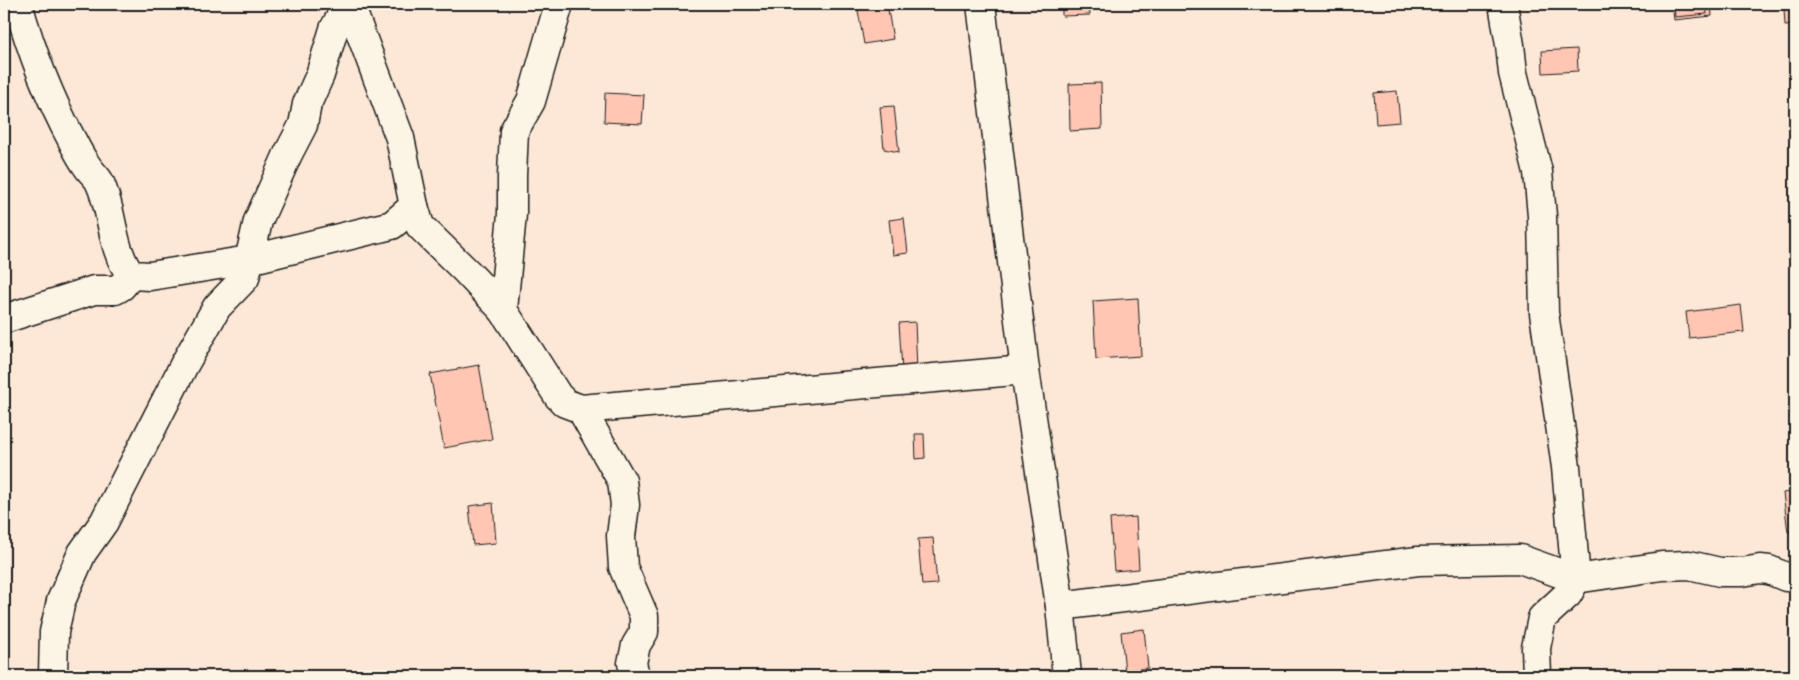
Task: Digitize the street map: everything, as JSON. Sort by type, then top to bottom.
[{"type":"street","points":[[18,4],[44,81],[86,166],[99,180],[109,210],[115,240],[125,267],[131,275]]},
{"type":"street","points":[[503,310],[512,214],[514,131],[531,101],[560,4]]},
{"type":"street","points":[[981,4],[1025,370],[1060,606],[1067,676]]},
{"type":"street","points":[[1503,4],[1513,73],[1538,172],[1542,216],[1544,313],[1566,467],[1576,579],[1568,594],[1542,618],[1536,648],[1537,676]]},
{"type":"street","points":[[53,676],[54,632],[61,601],[82,553],[104,522],[184,366],[217,307],[245,278],[258,221],[288,154],[304,125],[307,104],[320,75],[334,29],[341,16],[351,5],[400,138],[417,216],[503,310],[565,404],[581,409],[1025,370]]},
{"type":"street","points":[[131,275],[150,276],[249,260],[417,216]]},
{"type":"street","points":[[4,319],[94,290],[115,290],[122,286],[131,275]]},
{"type":"street","points":[[581,409],[622,481],[625,505],[621,536],[622,566],[644,616],[644,632],[636,645],[632,664],[636,676]]},
{"type":"street","points":[[1060,606],[1418,561],[1520,559],[1576,579],[1662,566],[1689,565],[1720,572],[1769,570],[1786,577],[1795,577]]},
{"type":"building","points":[[887,4],[893,39],[864,44],[857,5]]},
{"type":"building","points":[[1062,4],[1089,4],[1090,15],[1062,16]]},
{"type":"building","points":[[1672,4],[1711,4],[1712,16],[1674,20]]},
{"type":"building","points":[[1674,4],[1706,4],[1707,14],[1675,17]]},
{"type":"building","points":[[1795,7],[1795,25],[1785,26],[1784,8]]},
{"type":"building","points":[[1577,49],[1578,71],[1543,73],[1542,51]]},
{"type":"building","points":[[1101,83],[1102,129],[1070,131],[1069,84]]},
{"type":"building","points":[[1397,91],[1400,122],[1376,124],[1374,93]]},
{"type":"building","points":[[605,93],[644,95],[642,124],[604,122]]},
{"type":"building","points":[[894,106],[899,152],[884,149],[880,107]]},
{"type":"building","points":[[904,218],[908,253],[893,255],[889,220]]},
{"type":"building","points":[[1138,298],[1141,356],[1096,359],[1093,301]]},
{"type":"building","points":[[1741,305],[1744,332],[1689,338],[1686,312]]},
{"type":"building","points":[[915,322],[917,370],[902,371],[899,323]]},
{"type":"building","points":[[479,365],[492,439],[444,448],[430,374]]},
{"type":"building","points":[[915,434],[924,434],[925,458],[916,459]]},
{"type":"building","points":[[1795,491],[1795,531],[1788,532],[1783,493]]},
{"type":"building","points":[[493,503],[496,543],[473,545],[469,506]]},
{"type":"building","points":[[1136,517],[1139,569],[1114,571],[1110,519]]},
{"type":"building","points":[[933,538],[937,584],[922,585],[918,539]]},
{"type":"building","points":[[1144,629],[1148,668],[1125,671],[1121,632]]},
{"type":"building","points":[[1795,633],[1795,648],[1792,637]]},
{"type":"building","points":[[1436,670],[1437,676],[1407,676],[1407,674]]}]
